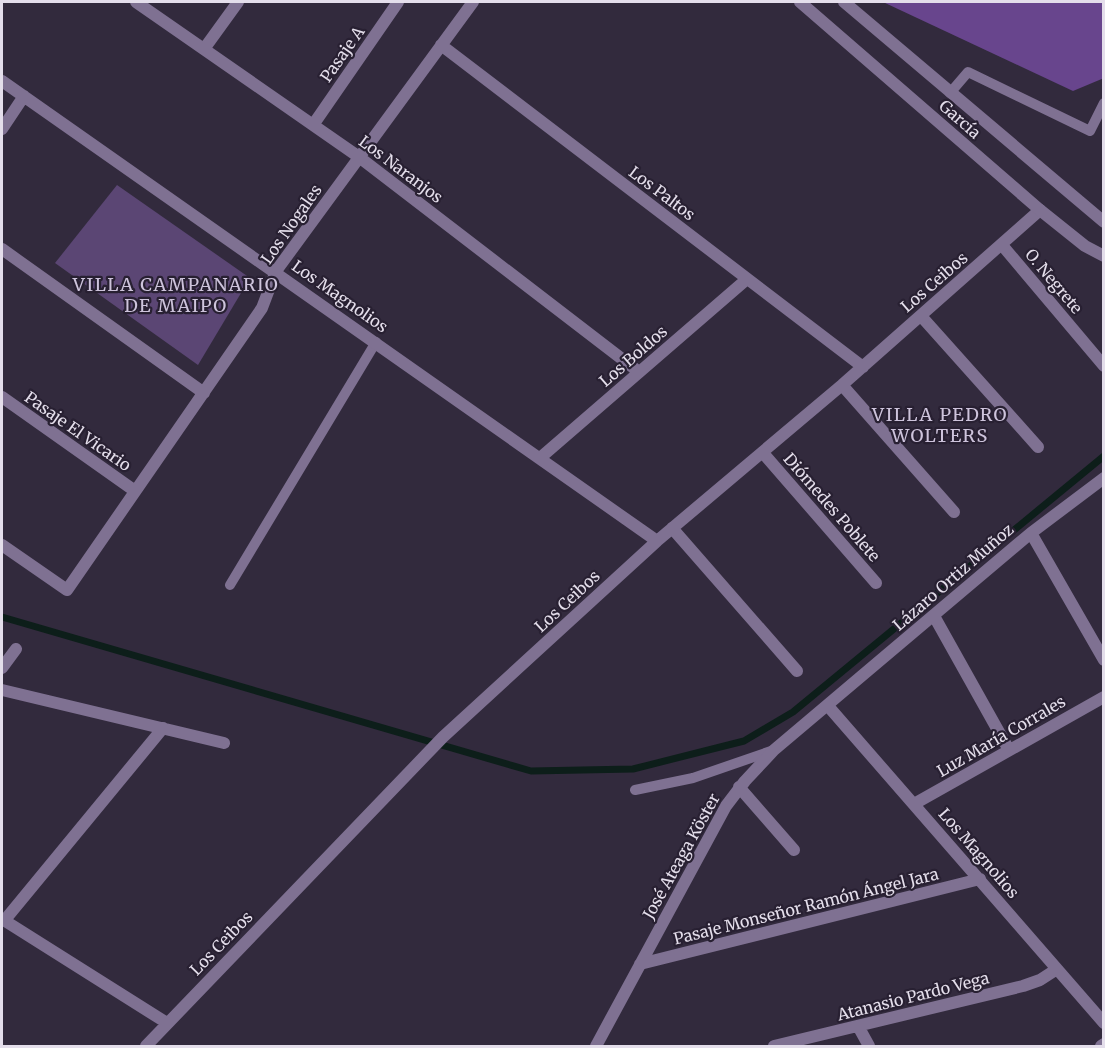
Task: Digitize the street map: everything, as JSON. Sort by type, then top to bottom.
[{"type":"street","name":"Los Naranjos","points":[[136,2],[359,157],[639,372]]},
{"type":"street","points":[[204,49],[238,2]]},
{"type":"street","name":"Pasaje A","points":[[313,125],[398,2]]},
{"type":"street","name":"Los Nogales","points":[[2,545],[67,590],[262,308],[276,271],[473,2]]},
{"type":"street","name":"García","points":[[800,2],[1078,242],[1104,256]]},
{"type":"street","name":"García","points":[[844,2],[1104,222]]},
{"type":"street","name":"Los Paltos","points":[[441,45],[863,367]]},
{"type":"street","name":"Los Magnolios","points":[[2,81],[276,271],[657,541]]},
{"type":"street","points":[[2,129],[24,96]]},
{"type":"street","name":"Los Ceibos","points":[[146,1047],[443,737],[657,541],[863,367],[1040,210]]},
{"type":"street","name":"O. Negrete","points":[[1002,245],[1104,366]]},
{"type":"street","points":[[2,249],[204,393]]},
{"type":"street","name":"Los Boldos","points":[[540,458],[747,279]]},
{"type":"street","points":[[921,316],[1038,447]]},
{"type":"street","points":[[842,385],[954,512]]},
{"type":"street","name":"Pasaje El Vicario","points":[[2,397],[135,491]]},
{"type":"street","name":"Diómedes Poblete","points":[[763,453],[876,583]]},
{"type":"street","name":"Lázaro Ortiz Muñoz","points":[[828,706],[1031,533],[1104,478]]},
{"type":"street","points":[[672,528],[797,671]]},
{"type":"street","points":[[1031,533],[1104,660]]},
{"type":"street","points":[[934,616],[1009,750]]},
{"type":"street","points":[[2,668],[16,649]]},
{"type":"street","points":[[2,690],[224,743]]},
{"type":"street","name":"Luz María Corrales","points":[[914,804],[1104,697]]},
{"type":"street","name":"Los Magnolios","points":[[828,706],[1104,1023]]},
{"type":"street","name":"José Ateaga Köster","points":[[596,1047],[726,806],[739,787],[774,750],[828,706]]},
{"type":"street","points":[[163,728],[3,920],[167,1023]]},
{"type":"street","points":[[739,787],[794,850]]},
{"type":"street","name":"Pasaje Monseñor Ramón Ángel Jara","points":[[640,964],[980,879]]},
{"type":"street","name":"Atanasio Pardo Vega","points":[[774,1047],[1023,986],[1040,980],[1057,969]]},
{"type":"street","points":[[858,1026],[869,1047]]},
{"type":"lane","points":[[950,93],[968,72],[1090,131],[1104,103]]},
{"type":"lane","points":[[230,585],[376,342]]},
{"type":"lane","points":[[634,790],[693,778],[774,750]]},
{"type":"shaded area","points":[[117,185],[250,278],[198,365],[55,263]]},
{"type":"building","points":[[883,2],[1104,2],[1104,78],[1073,91]]},
{"type":"waterway","points":[[2,617],[531,771],[633,769],[744,741],[793,712],[1104,456]]},
{"type":"district","name":"VILLA CAMPANARIO DE MAIPO","points":[[176,295]]},
{"type":"district","name":"VILLA PEDRO WOLTERS","points":[[940,425]]}]
